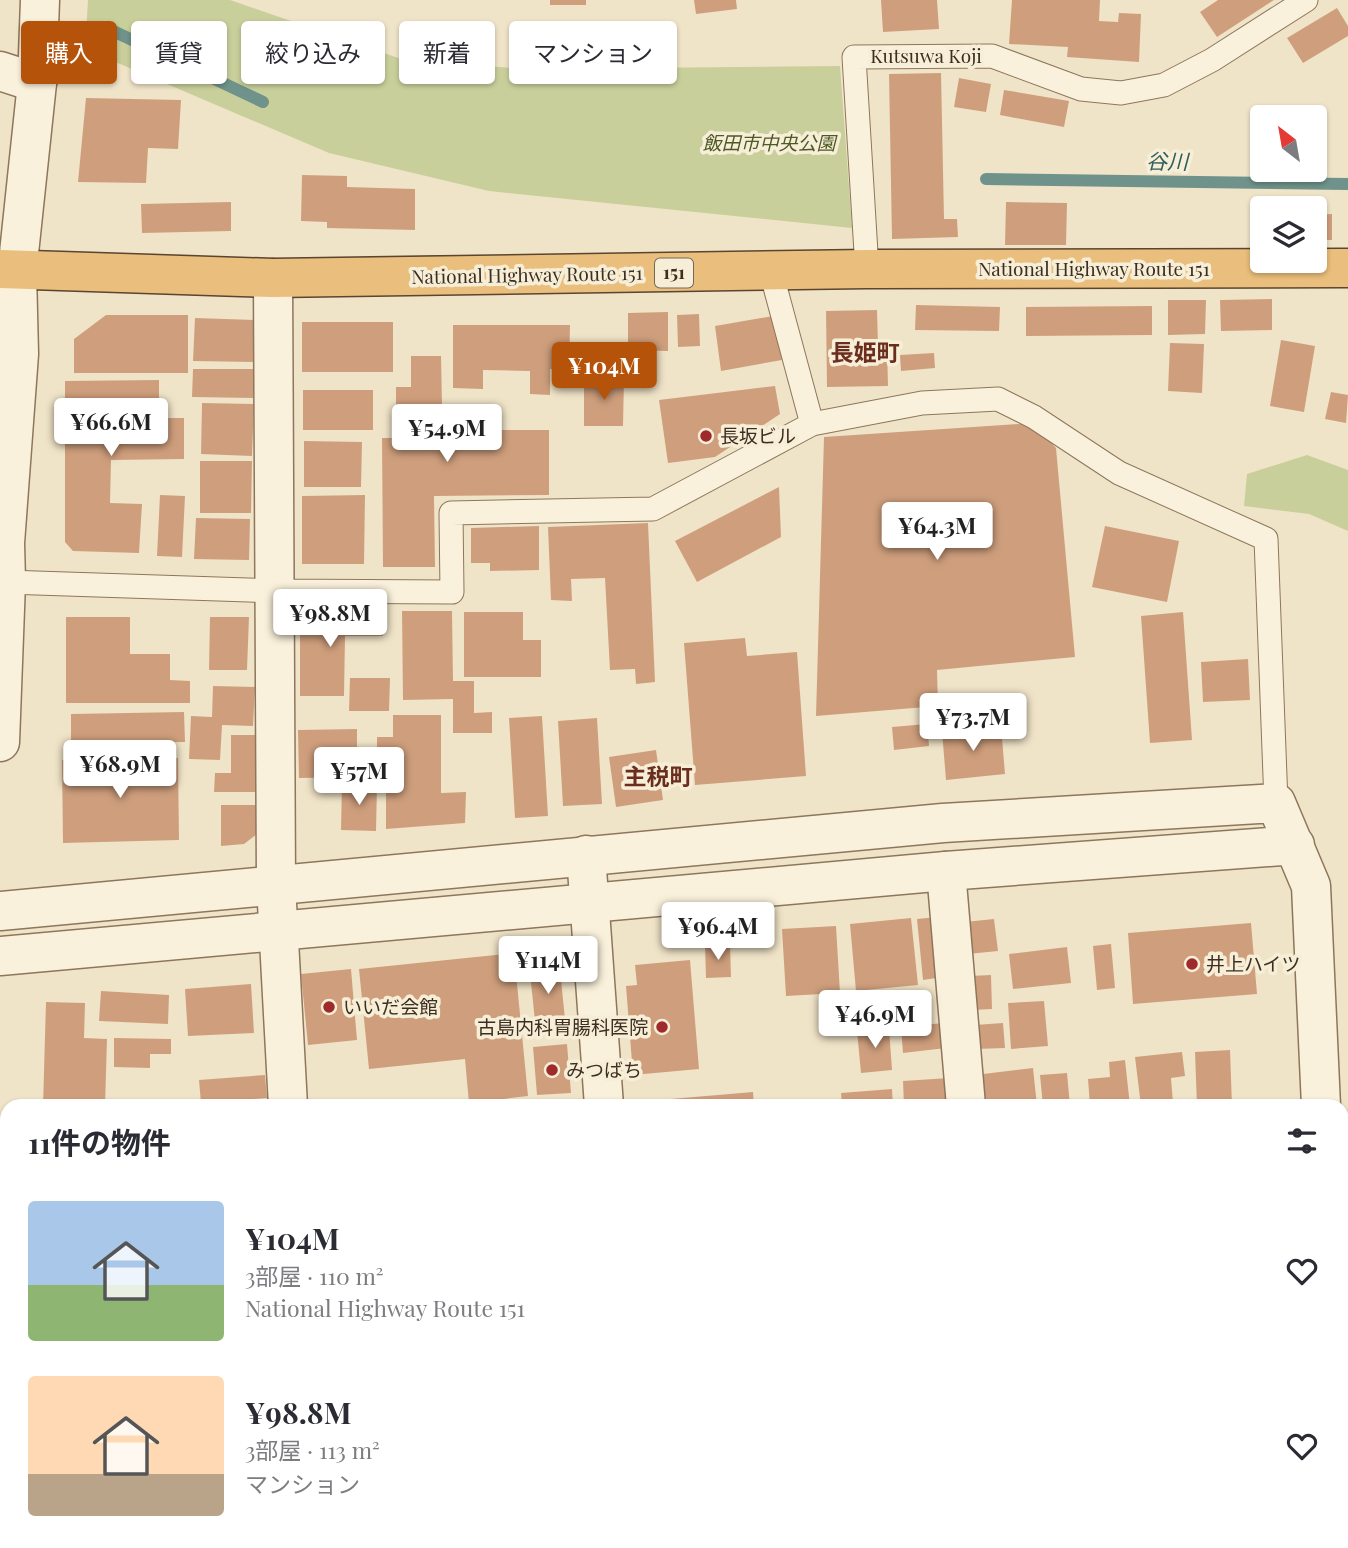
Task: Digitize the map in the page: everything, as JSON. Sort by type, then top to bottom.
[{"type":"highway","name":"National Highway Route 151","points":[[8,270],[273,278],[867,269],[1348,268]]},
{"type":"street","points":[[39,21],[40,0]]},
{"type":"street","points":[[0,71],[21,70]]},
{"type":"street","points":[[0,743],[3,582],[19,354],[8,270],[36,84]]},
{"type":"street","points":[[273,278],[276,885],[288,1099]]},
{"type":"street","points":[[0,911],[943,823],[1276,803],[1311,887],[1321,1099]]},
{"type":"street","points":[[0,956],[946,871],[1295,845]]},
{"type":"street","points":[[586,855],[604,1099]]},
{"type":"street","points":[[946,871],[965,1099]]},
{"type":"lane","name":"Kutsuwa Koji","points":[[867,269],[854,57],[992,56],[1081,89],[1121,93],[1164,85],[1212,60],[1306,0]]},
{"type":"lane","points":[[771,272],[813,424]]},
{"type":"lane","points":[[3,582],[276,591],[452,592],[451,513],[653,509],[813,424],[922,403],[998,399],[1034,417],[1119,473],[1266,539],[1276,803]]},
{"type":"green space","name":"飯田市中央公園","points":[[88,0],[230,0],[291,21],[241,21],[241,84],[385,84],[385,53],[399,58],[399,84],[495,84],[495,67],[509,68],[509,84],[677,84],[677,68],[840,66],[852,228],[489,191],[329,153],[167,84],[227,84],[227,21],[131,21],[131,69],[117,63],[117,21],[87,21]]},
{"type":"green space","points":[[1307,455],[1348,470],[1348,531],[1309,514],[1244,506],[1247,474]]},
{"type":"building","points":[[550,0],[586,0],[586,5],[550,5]]},
{"type":"building","points":[[694,0],[736,0],[737,9],[696,14]]},
{"type":"building","points":[[881,0],[937,0],[939,29],[883,32]]},
{"type":"building","points":[[1012,0],[1100,0],[1099,21],[1118,22],[1119,13],[1141,14],[1139,62],[1067,57],[1068,47],[1009,44]]},
{"type":"building","points":[[1218,0],[1274,0],[1217,37],[1200,12]]},
{"type":"building","points":[[1337,8],[1348,26],[1348,36],[1303,63],[1287,38]]},
{"type":"building","points":[[941,73],[944,219],[957,219],[958,237],[892,239],[889,74]]},
{"type":"building","points":[[959,78],[991,84],[986,112],[954,107]]},
{"type":"building","points":[[1004,90],[1069,101],[1064,127],[1000,115]]},
{"type":"building","points":[[86,98],[181,100],[178,149],[148,148],[146,183],[78,182]]},
{"type":"building","points":[[302,175],[347,176],[347,187],[415,189],[415,230],[327,228],[327,222],[301,221]]},
{"type":"building","points":[[231,202],[231,231],[142,233],[141,204]]},
{"type":"building","points":[[1006,202],[1067,203],[1066,245],[1005,245]]},
{"type":"building","points":[[1327,214],[1332,214],[1332,240],[1327,240]]},
{"type":"building","points":[[1272,299],[1272,330],[1221,331],[1220,300]]},
{"type":"building","points":[[1168,300],[1206,300],[1205,334],[1168,335]]},
{"type":"building","points":[[916,305],[1000,307],[999,331],[915,330]]},
{"type":"building","points":[[1152,306],[1152,335],[1026,336],[1026,307]]},
{"type":"building","points":[[877,310],[878,346],[887,346],[888,386],[827,387],[826,311]]},
{"type":"building","points":[[668,312],[668,351],[628,350],[628,313]]},
{"type":"building","points":[[699,314],[700,346],[678,347],[677,315]]},
{"type":"building","points":[[106,315],[188,315],[188,373],[74,373],[74,339]]},
{"type":"building","points":[[773,316],[782,360],[721,371],[715,326]]},
{"type":"building","points":[[195,318],[255,320],[254,362],[193,361]]},
{"type":"building","points":[[302,322],[393,322],[393,372],[302,372]]},
{"type":"building","points":[[453,325],[570,325],[569,370],[550,369],[550,395],[530,394],[530,371],[483,370],[483,389],[453,388]]},
{"type":"building","points":[[1281,340],[1315,346],[1304,412],[1270,406]]},
{"type":"building","points":[[1170,343],[1204,344],[1202,393],[1168,391]]},
{"type":"building","points":[[934,353],[935,368],[901,371],[900,355]]},
{"type":"building","points":[[411,356],[441,356],[442,405],[479,405],[479,430],[549,430],[549,495],[434,496],[435,567],[383,567],[382,438],[396,438],[396,387],[411,387]]},
{"type":"building","points":[[193,369],[254,369],[253,398],[192,397]]},
{"type":"building","points":[[584,378],[624,378],[623,426],[584,426]]},
{"type":"building","points":[[159,380],[159,418],[184,418],[184,459],[111,460],[110,503],[142,504],[139,553],[73,551],[65,542],[65,381]]},
{"type":"building","name":"長坂ビル","points":[[775,386],[780,414],[715,457],[668,463],[659,400]]},
{"type":"building","points":[[303,390],[373,390],[373,430],[303,430]]},
{"type":"building","points":[[1331,392],[1348,395],[1346,423],[1325,419]]},
{"type":"building","points":[[202,403],[254,404],[252,456],[201,454]]},
{"type":"building","points":[[1033,423],[1056,448],[1075,657],[937,670],[938,706],[816,716],[824,437]]},
{"type":"building","points":[[304,441],[362,442],[361,487],[304,487]]},
{"type":"building","points":[[200,461],[252,461],[251,513],[200,513]]},
{"type":"building","points":[[779,487],[781,537],[697,582],[675,541]]},
{"type":"building","points":[[160,495],[185,496],[182,557],[157,556]]},
{"type":"building","points":[[365,495],[364,564],[302,564],[302,496]]},
{"type":"building","points":[[196,518],[250,519],[249,560],[194,559]]},
{"type":"building","points":[[648,523],[655,682],[636,684],[635,669],[610,670],[605,578],[571,579],[572,601],[551,600],[548,527]]},
{"type":"building","points":[[539,526],[539,570],[490,571],[490,563],[471,563],[471,528]]},
{"type":"building","points":[[1105,526],[1179,541],[1167,602],[1092,587]]},
{"type":"building","points":[[402,611],[452,611],[453,681],[474,681],[474,713],[492,712],[492,733],[453,733],[453,699],[403,700]]},
{"type":"building","points":[[464,612],[523,612],[523,640],[541,640],[541,677],[464,677]]},
{"type":"building","points":[[1183,612],[1192,740],[1150,743],[1141,616]]},
{"type":"building","points":[[300,613],[383,613],[383,636],[345,636],[344,696],[300,696]]},
{"type":"building","points":[[66,617],[130,617],[130,654],[170,654],[170,680],[190,681],[190,703],[66,703]]},
{"type":"building","points":[[210,617],[249,617],[247,670],[209,670]]},
{"type":"building","points":[[745,638],[747,656],[797,652],[806,776],[695,785],[684,643]]},
{"type":"building","points":[[1248,659],[1250,700],[1203,702],[1201,662]]},
{"type":"building","points":[[350,678],[390,678],[389,711],[349,711]]},
{"type":"building","points":[[213,686],[255,687],[253,726],[222,725],[220,760],[189,759],[191,716],[212,717]]},
{"type":"building","points":[[184,712],[185,742],[71,743],[71,714]]},
{"type":"building","points":[[393,715],[441,715],[441,793],[466,792],[465,823],[386,829],[386,771],[377,771],[377,737],[393,737]]},
{"type":"building","points":[[542,716],[548,816],[515,818],[509,718]]},
{"type":"building","points":[[597,718],[602,804],[563,806],[558,721]]},
{"type":"building","points":[[927,724],[929,746],[894,750],[892,727]]},
{"type":"building","points":[[1001,726],[1005,774],[946,780],[942,731]]},
{"type":"building","points":[[357,729],[357,777],[299,778],[298,730]]},
{"type":"building","points":[[231,735],[257,735],[256,792],[214,792],[215,773],[231,773]]},
{"type":"building","points":[[656,750],[663,800],[616,807],[609,757]]},
{"type":"building","points":[[178,758],[179,840],[63,843],[62,760]]},
{"type":"building","points":[[342,783],[377,784],[376,831],[341,830]]},
{"type":"building","points":[[221,805],[258,805],[261,831],[244,844],[221,846]]},
{"type":"building","points":[[937,917],[943,977],[923,980],[917,919]]},
{"type":"building","points":[[911,918],[918,985],[856,991],[850,924]]},
{"type":"building","points":[[994,919],[998,951],[968,954],[965,922]]},
{"type":"building","name":"井上ハイツ","points":[[1251,923],[1257,994],[1133,1004],[1128,933]]},
{"type":"building","points":[[836,926],[840,993],[786,996],[782,929]]},
{"type":"building","points":[[1111,944],[1115,988],[1097,990],[1093,946]]},
{"type":"building","points":[[730,945],[731,977],[706,978],[705,946]]},
{"type":"building","points":[[1067,947],[1071,983],[1013,989],[1009,954]]},
{"type":"building","points":[[514,953],[528,1096],[469,1099],[465,1059],[369,1069],[359,969]]},
{"type":"building","points":[[559,960],[566,1029],[536,1031],[529,963]]},
{"type":"building","name":"古島内科胃腸科医院","points":[[690,960],[699,1069],[633,1075],[626,986],[637,985],[635,965]]},
{"type":"building","name":"いいだ会館","points":[[351,969],[357,1040],[308,1045],[301,974]]},
{"type":"building","points":[[991,975],[992,1009],[972,1010],[970,976]]},
{"type":"building","points":[[251,984],[254,1033],[188,1036],[185,989]]},
{"type":"building","points":[[101,991],[169,995],[168,1024],[99,1021]]},
{"type":"building","points":[[929,995],[931,1013],[865,1020],[863,1001]]},
{"type":"building","points":[[1044,1001],[1048,1046],[1011,1049],[1008,1003]]},
{"type":"building","points":[[46,1002],[85,1003],[84,1038],[107,1039],[105,1099],[43,1099]]},
{"type":"building","points":[[944,1023],[946,1048],[903,1053],[901,1027]]},
{"type":"building","points":[[1003,1023],[1005,1048],[975,1049],[975,1025]]},
{"type":"building","points":[[889,1028],[892,1070],[861,1073],[857,1031]]},
{"type":"building","points":[[114,1038],[171,1039],[171,1054],[150,1054],[150,1068],[114,1067]]},
{"type":"building","name":"みつばち","points":[[567,1044],[571,1093],[537,1095],[533,1047]]},
{"type":"building","points":[[1230,1050],[1232,1099],[1197,1099],[1195,1052]]},
{"type":"building","points":[[1182,1052],[1185,1076],[1171,1078],[1173,1099],[1140,1099],[1135,1057]]},
{"type":"building","points":[[1125,1060],[1129,1099],[1089,1099],[1088,1079],[1110,1077],[1109,1062]]},
{"type":"building","points":[[1033,1068],[1036,1099],[978,1099],[975,1075]]},
{"type":"building","points":[[1067,1073],[1069,1099],[1042,1099],[1040,1075]]},
{"type":"building","points":[[265,1075],[267,1098],[201,1099],[199,1080]]},
{"type":"building","points":[[949,1078],[950,1099],[904,1099],[903,1081]]},
{"type":"building","points":[[892,1089],[893,1099],[841,1099],[841,1093]]},
{"type":"building","points":[[753,1092],[754,1099],[671,1099]]},
{"type":"waterway","name":"谷川","points":[[117,33],[263,102]]},
{"type":"waterway","name":"谷川","points":[[986,179],[1348,184]]},
{"type":"place","name":"長坂ビル","points":[[706,436]]},
{"type":"place","name":"井上ハイツ","points":[[1192,964]]},
{"type":"place","name":"いいだ会館","points":[[329,1007]]},
{"type":"place","name":"古島内科胃腸科医院","points":[[662,1027]]},
{"type":"place","name":"みつばち","points":[[552,1070]]},
{"type":"district","name":"長姫町","points":[[865,353]]},
{"type":"district","name":"主税町","points":[[658,777]]}]
